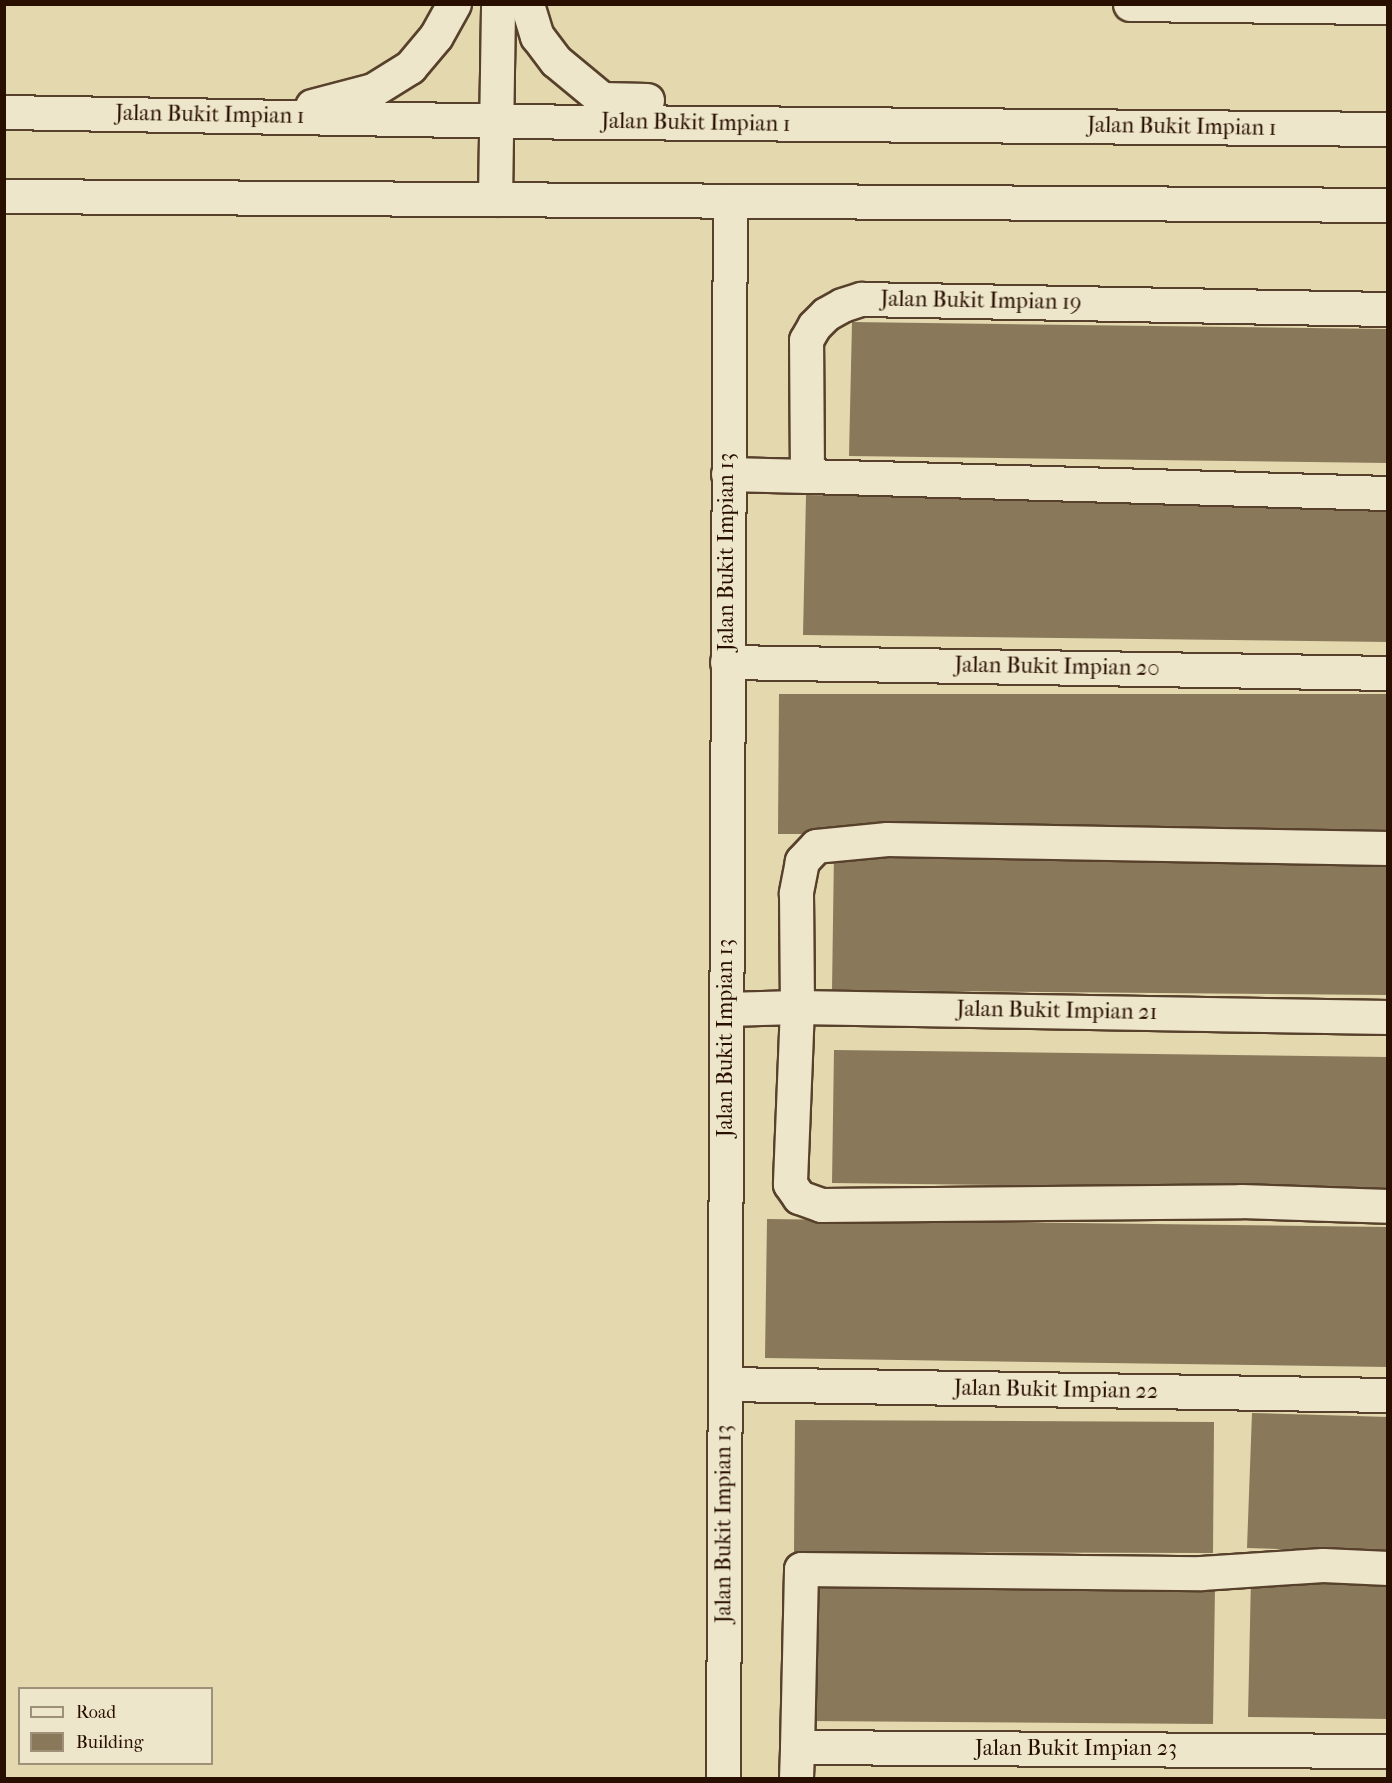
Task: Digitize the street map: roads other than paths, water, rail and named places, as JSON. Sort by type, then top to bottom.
[{"type":"street","points":[[272,117],[373,90],[410,67],[436,36],[454,4]]},
{"type":"street","points":[[495,199],[498,4]]},
{"type":"street","points":[[527,4],[537,36],[556,61],[602,99],[756,103],[783,124]]},
{"type":"street","points":[[1130,4],[1388,7]]},
{"type":"street","name":"Jalan Bukit Impian 1","points":[[4,112],[496,121],[1388,129]]},
{"type":"street","points":[[4,196],[1388,206]]},
{"type":"street","name":"Jalan Bukit Impian 13","points":[[723,1779],[730,201]]},
{"type":"street","name":"Jalan Bukit Impian 19","points":[[807,476],[806,340],[826,314],[842,305],[861,299],[1388,309]]},
{"type":"street","points":[[728,474],[1388,494]]},
{"type":"street","name":"Jalan Bukit Impian 20","points":[[727,662],[1388,673]]},
{"type":"street","points":[[1388,848],[887,839],[816,846],[802,861],[796,893],[797,1007],[790,1184],[799,1197],[821,1205],[1241,1201],[1388,1206]]},
{"type":"street","name":"Jalan Bukit Impian 21","points":[[726,1009],[797,1007],[1388,1017]]},
{"type":"street","name":"Jalan Bukit Impian 22","points":[[725,1384],[1388,1395]]},
{"type":"street","points":[[796,1763],[801,1569],[1200,1573],[1323,1565],[1388,1568]]},
{"type":"street","name":"Jalan Bukit Impian 23","points":[[796,1763],[1388,1751]]}]
